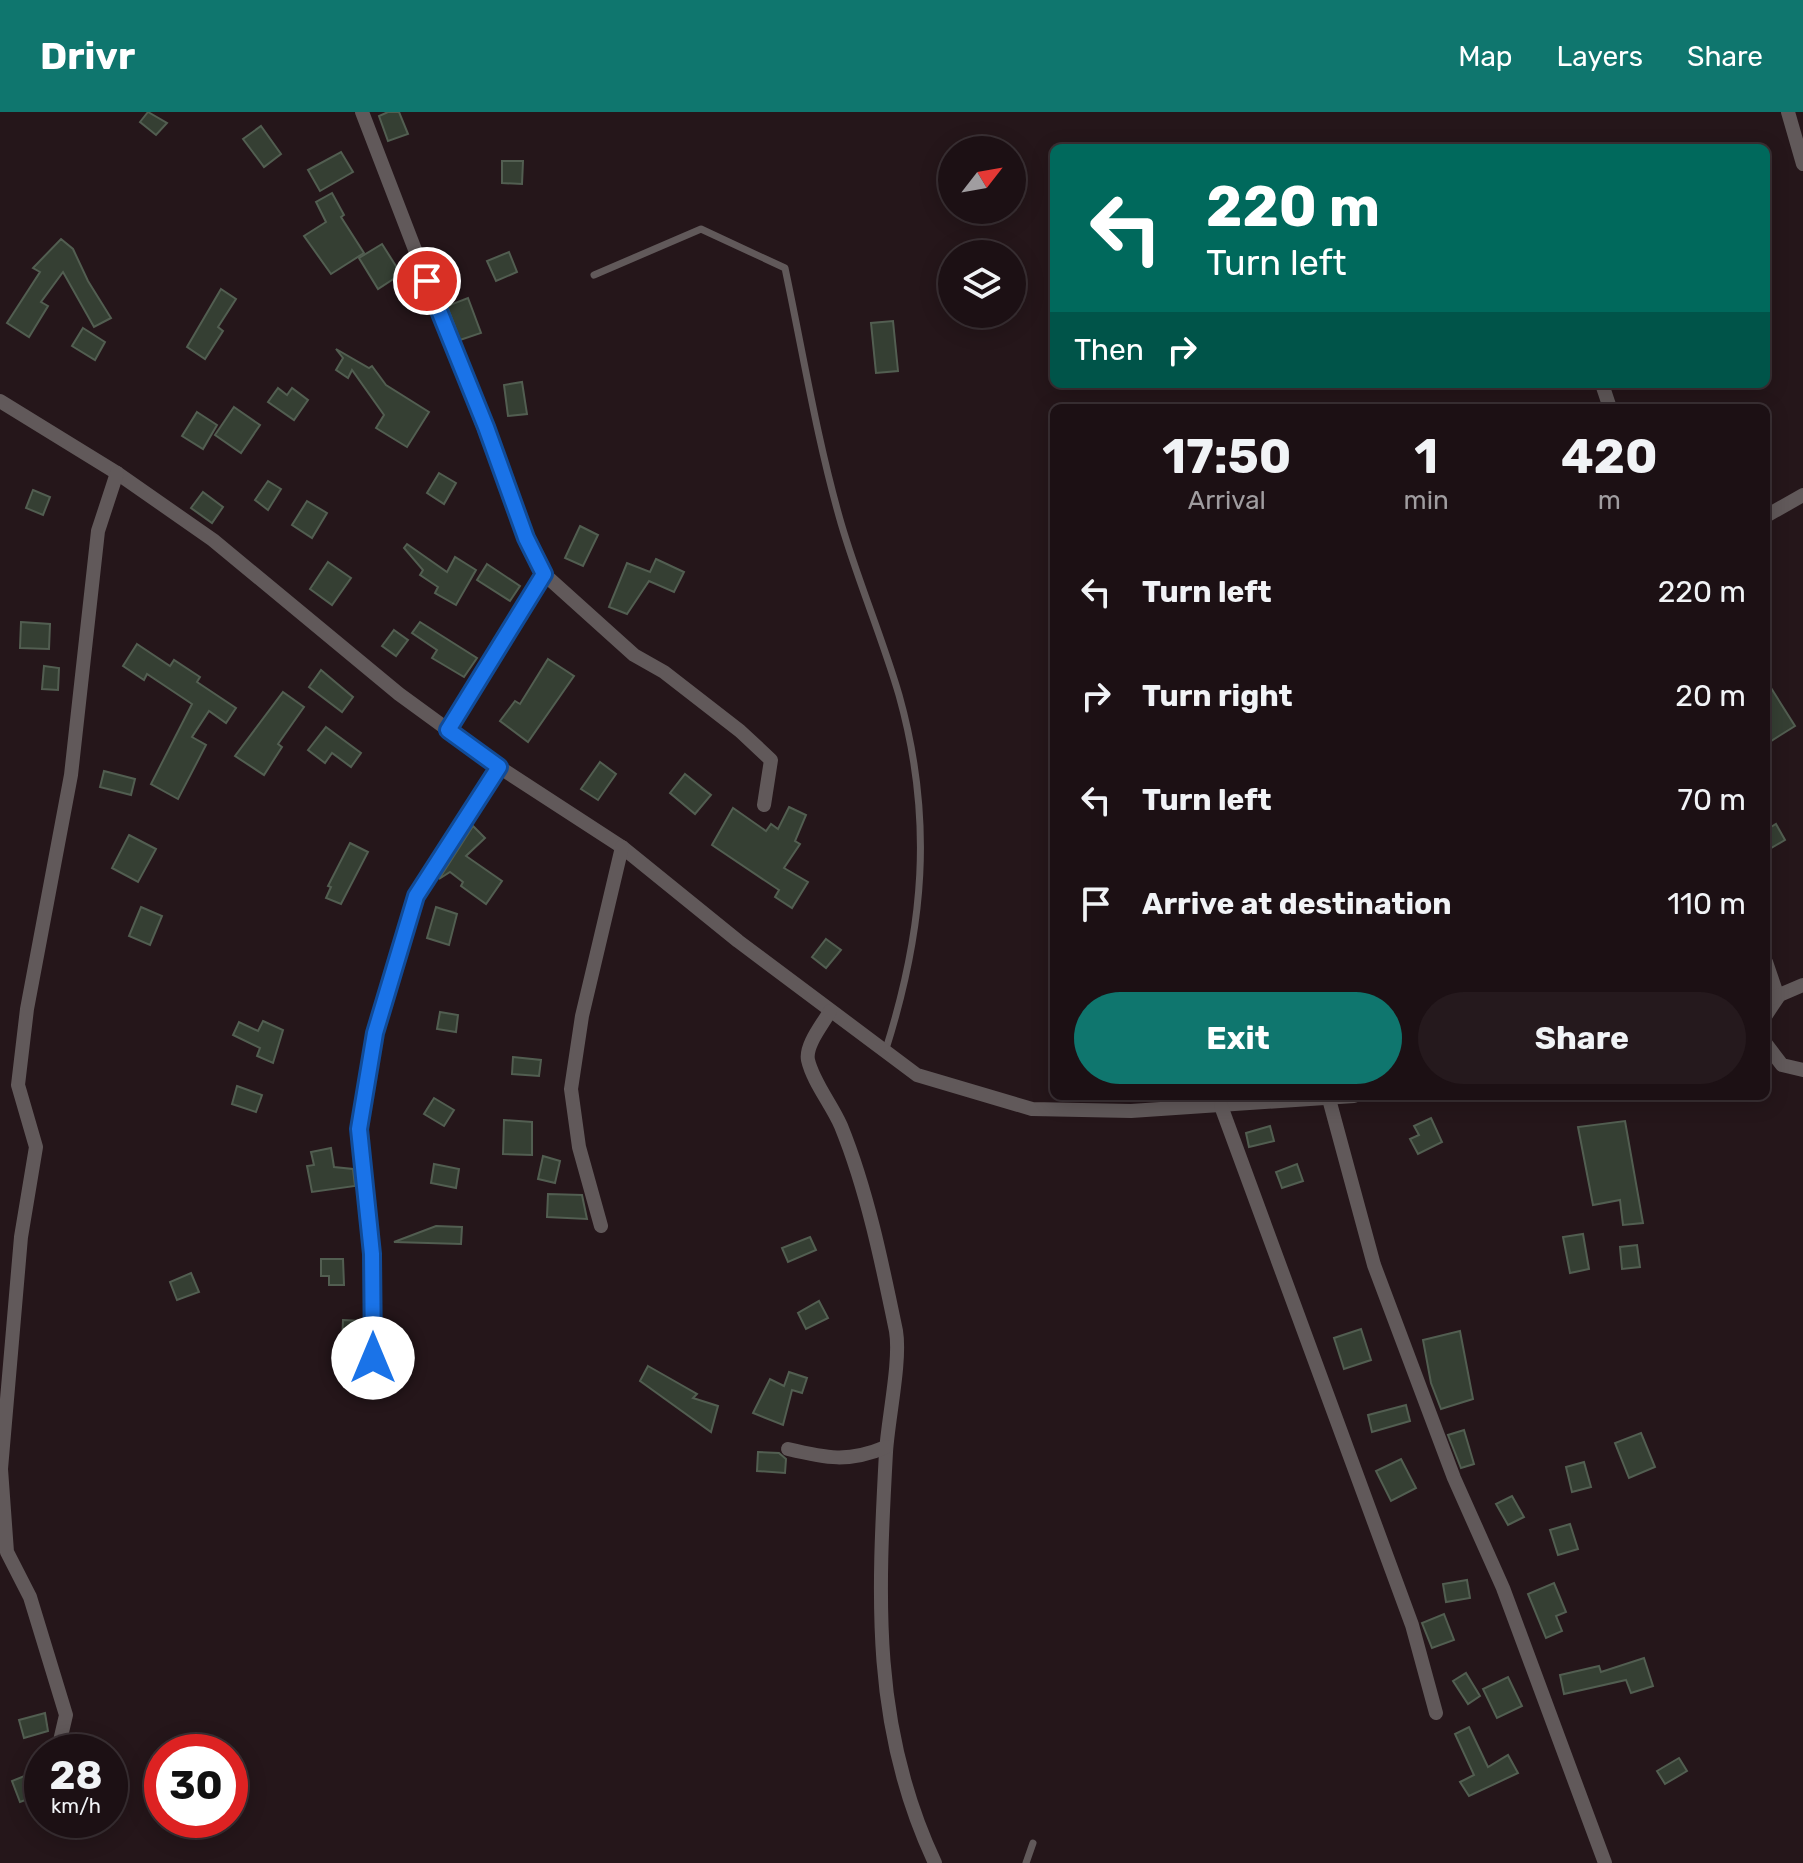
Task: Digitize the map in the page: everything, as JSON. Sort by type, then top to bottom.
[{"type":"street","points":[[362,112],[526,538],[544,574],[634,655],[664,672],[740,731],[771,760],[764,805]]},
{"type":"street","points":[[1788,112],[1803,164]]},
{"type":"street","points":[[0,401],[117,473],[213,540],[399,694],[499,767],[622,847],[884,1054],[917,1075],[946,1087],[1032,1109],[1131,1111],[1314,1100]]},
{"type":"street","points":[[62,1734],[66,1715],[30,1597],[7,1552],[1,1469],[21,1237],[36,1147],[18,1085],[23,1039],[71,775],[98,531],[117,473]]},
{"type":"street","points":[[1770,514],[1803,495]]},
{"type":"street","points":[[448,730],[544,574]]},
{"type":"street","points":[[373,1358],[372,1254],[359,1129],[375,1033],[416,896],[499,767]]},
{"type":"street","points":[[601,1226],[579,1147],[571,1089],[582,1016],[622,847]]},
{"type":"street","points":[[1772,999],[1803,985]]},
{"type":"street","points":[[830,1011],[810,1046],[808,1060],[841,1127],[874,1236],[897,1336],[886,1447],[879,1587],[884,1690],[899,1764],[920,1832],[935,1863]]},
{"type":"street","points":[[1770,1049],[1782,1065],[1803,1070]]},
{"type":"street","points":[[1329,1100],[1374,1265],[1454,1478],[1503,1588],[1605,1863]]},
{"type":"street","points":[[1221,1106],[1412,1625],[1436,1713]]},
{"type":"street","points":[[788,1449],[833,1460],[869,1454],[886,1447]]},
{"type":"lane","points":[[594,275],[701,229],[785,268],[841,522],[899,695],[918,778],[923,846],[919,906],[906,986],[884,1054]]},
{"type":"lane","points":[[1026,1863],[1033,1843]]},
{"type":"building","points":[[148,112],[167,123],[156,135],[140,122]]},
{"type":"building","points":[[399,112],[408,134],[388,141],[379,116]]},
{"type":"building","points":[[261,126],[281,154],[264,167],[243,139]]},
{"type":"building","points":[[341,152],[353,172],[320,191],[308,170]]},
{"type":"building","points":[[502,161],[523,161],[522,184],[502,183]]},
{"type":"building","points":[[332,193],[344,215],[341,217],[364,253],[331,274],[304,236],[326,222],[316,202]]},
{"type":"building","points":[[61,239],[73,249],[111,318],[94,327],[63,272],[41,302],[48,306],[29,337],[7,323],[40,272],[33,268]]},
{"type":"building","points":[[382,244],[401,274],[378,289],[359,258]]},
{"type":"building","points":[[509,252],[517,272],[496,281],[487,261]]},
{"type":"building","points":[[221,289],[236,299],[218,327],[223,331],[205,359],[187,347]]},
{"type":"building","points":[[468,298],[481,333],[460,340],[447,306]]},
{"type":"building","points":[[893,321],[898,371],[876,373],[871,323]]},
{"type":"building","points":[[83,328],[105,342],[95,360],[72,346]]},
{"type":"building","points":[[336,349],[369,368],[372,366],[386,385],[429,412],[407,447],[376,428],[384,415],[352,370],[348,378],[336,370],[343,358]]},
{"type":"building","points":[[522,382],[527,414],[508,416],[504,385]]},
{"type":"building","points":[[278,388],[287,395],[292,388],[308,400],[294,420],[268,402]]},
{"type":"building","points":[[234,407],[260,425],[241,453],[215,435]]},
{"type":"building","points":[[197,412],[217,425],[203,449],[182,436]]},
{"type":"building","points":[[439,473],[456,483],[444,504],[427,493]]},
{"type":"building","points":[[268,481],[281,489],[268,510],[255,500]]},
{"type":"building","points":[[33,490],[50,497],[43,515],[26,508]]},
{"type":"building","points":[[203,492],[223,507],[212,523],[191,508]]},
{"type":"building","points":[[307,501],[327,513],[312,538],[292,525]]},
{"type":"building","points":[[580,526],[598,535],[583,566],[565,558]]},
{"type":"building","points":[[407,544],[447,572],[455,557],[476,570],[456,605],[435,593],[438,587],[420,575],[423,570],[404,548]]},
{"type":"building","points":[[656,559],[684,572],[674,592],[649,581],[627,614],[609,607],[627,563],[650,572]]},
{"type":"building","points":[[328,562],[351,578],[332,605],[310,589]]},
{"type":"building","points":[[487,564],[520,586],[510,601],[477,580]]},
{"type":"building","points":[[21,622],[50,624],[49,649],[20,648]]},
{"type":"building","points":[[420,622],[477,658],[464,677],[432,658],[437,650],[412,633]]},
{"type":"building","points":[[394,630],[408,640],[396,656],[382,646]]},
{"type":"building","points":[[137,644],[170,666],[174,660],[200,677],[197,682],[236,708],[226,723],[209,711],[192,737],[206,745],[178,799],[151,784],[192,704],[147,674],[144,680],[123,666]]},
{"type":"building","points":[[548,659],[574,676],[528,742],[500,721],[515,701],[520,704]]},
{"type":"building","points":[[44,666],[59,668],[58,690],[42,689]]},
{"type":"building","points":[[321,670],[353,697],[342,712],[309,687]]},
{"type":"building","points":[[1770,686],[1795,726],[1770,739]]},
{"type":"building","points":[[283,692],[304,707],[278,744],[282,747],[264,775],[235,756]]},
{"type":"building","points":[[326,727],[361,753],[351,767],[332,753],[325,763],[308,750]]},
{"type":"building","points":[[600,762],[616,774],[598,800],[581,789]]},
{"type":"building","points":[[104,771],[135,779],[131,795],[100,787]]},
{"type":"building","points":[[685,774],[711,795],[695,814],[670,793]]},
{"type":"building","points":[[789,807],[806,815],[795,841],[800,844],[784,868],[808,882],[792,908],[775,897],[779,890],[712,845],[733,808],[766,831],[771,824],[778,829]]},
{"type":"building","points":[[1776,824],[1785,840],[1770,849],[1770,828]]},
{"type":"building","points":[[473,826],[485,838],[466,856],[502,881],[486,904],[461,886],[463,882],[450,872],[439,879]]},
{"type":"building","points":[[129,835],[156,849],[138,882],[112,868]]},
{"type":"building","points":[[350,843],[368,852],[341,904],[326,898],[331,887],[328,886]]},
{"type":"building","points":[[141,907],[162,916],[150,945],[129,936]]},
{"type":"building","points":[[436,907],[457,914],[449,945],[427,938]]},
{"type":"building","points":[[826,939],[841,950],[826,968],[812,957]]},
{"type":"building","points":[[440,1012],[458,1015],[456,1032],[437,1029]]},
{"type":"building","points":[[263,1021],[283,1030],[273,1063],[257,1056],[260,1048],[233,1035],[239,1022],[258,1031]]},
{"type":"building","points":[[513,1057],[541,1060],[539,1076],[512,1074]]},
{"type":"building","points":[[237,1086],[262,1095],[256,1112],[232,1104]]},
{"type":"building","points":[[434,1098],[454,1110],[444,1126],[424,1114]]},
{"type":"building","points":[[1431,1118],[1442,1142],[1418,1154],[1410,1139],[1419,1135],[1414,1126]]},
{"type":"building","points":[[504,1120],[532,1122],[532,1155],[503,1154]]},
{"type":"building","points":[[1625,1121],[1643,1223],[1623,1225],[1620,1200],[1593,1205],[1578,1127]]},
{"type":"building","points":[[1270,1126],[1274,1141],[1249,1147],[1246,1133]]},
{"type":"building","points":[[331,1148],[334,1167],[353,1169],[355,1186],[312,1192],[307,1166],[314,1165],[311,1152]]},
{"type":"building","points":[[543,1156],[560,1161],[555,1183],[538,1179]]},
{"type":"building","points":[[434,1164],[459,1169],[456,1188],[431,1183]]},
{"type":"building","points":[[1297,1164],[1303,1181],[1282,1188],[1276,1172]]},
{"type":"building","points":[[548,1194],[582,1195],[587,1219],[547,1217]]},
{"type":"building","points":[[436,1226],[462,1227],[461,1244],[394,1242]]},
{"type":"building","points":[[1583,1234],[1589,1269],[1570,1273],[1563,1237]]},
{"type":"building","points":[[810,1237],[816,1250],[788,1262],[782,1248]]},
{"type":"building","points":[[1637,1245],[1640,1267],[1622,1269],[1620,1247]]},
{"type":"building","points":[[321,1259],[343,1259],[344,1285],[329,1285],[329,1276],[321,1276]]},
{"type":"building","points":[[191,1273],[199,1292],[177,1300],[170,1282]]},
{"type":"building","points":[[819,1301],[828,1318],[806,1329],[798,1313]]},
{"type":"building","points":[[343,1320],[361,1321],[360,1346],[342,1345]]},
{"type":"building","points":[[1361,1329],[1371,1360],[1344,1369],[1334,1338]]},
{"type":"building","points":[[1460,1331],[1473,1399],[1441,1409],[1431,1383],[1423,1340]]},
{"type":"building","points":[[648,1366],[697,1394],[693,1398],[718,1406],[711,1432],[640,1381]]},
{"type":"building","points":[[789,1372],[807,1378],[802,1393],[792,1390],[783,1425],[753,1413],[770,1379],[784,1386]]},
{"type":"building","points":[[1406,1405],[1410,1421],[1372,1432],[1368,1415]]},
{"type":"building","points":[[1464,1430],[1474,1464],[1461,1468],[1448,1435]]},
{"type":"building","points":[[1641,1433],[1655,1467],[1629,1478],[1615,1443]]},
{"type":"building","points":[[758,1452],[779,1453],[786,1459],[785,1473],[757,1471]]},
{"type":"building","points":[[1401,1459],[1416,1488],[1391,1501],[1376,1471]]},
{"type":"building","points":[[1584,1462],[1591,1487],[1572,1492],[1566,1467]]},
{"type":"building","points":[[1512,1496],[1524,1517],[1508,1525],[1496,1504]]},
{"type":"building","points":[[1570,1524],[1578,1549],[1558,1555],[1550,1530]]},
{"type":"building","points":[[1467,1580],[1470,1598],[1446,1602],[1443,1584]]},
{"type":"building","points":[[1554,1583],[1566,1612],[1556,1616],[1562,1631],[1546,1638],[1528,1594]]},
{"type":"building","points":[[1444,1614],[1454,1640],[1432,1648],[1422,1623]]},
{"type":"building","points":[[1644,1658],[1653,1686],[1631,1693],[1626,1680],[1564,1694],[1560,1675],[1599,1666],[1601,1672]]},
{"type":"building","points":[[1466,1673],[1480,1696],[1468,1704],[1453,1681]]},
{"type":"building","points":[[1508,1677],[1522,1706],[1497,1718],[1483,1689]]},
{"type":"building","points":[[45,1713],[48,1731],[24,1734],[24,1738],[19,1720]]},
{"type":"building","points":[[1469,1727],[1488,1767],[1508,1755],[1518,1773],[1469,1796],[1460,1782],[1474,1775],[1455,1734]]},
{"type":"building","points":[[1679,1758],[1687,1771],[1665,1784],[1657,1771]]},
{"type":"building","points":[[24,1776],[24,1801],[20,1802],[12,1781]]},
{"type":"route","points":[[373,1358],[372,1254],[359,1129],[375,1033],[416,896],[499,767],[448,730],[544,574],[526,538],[486,427],[427,281]]}]
